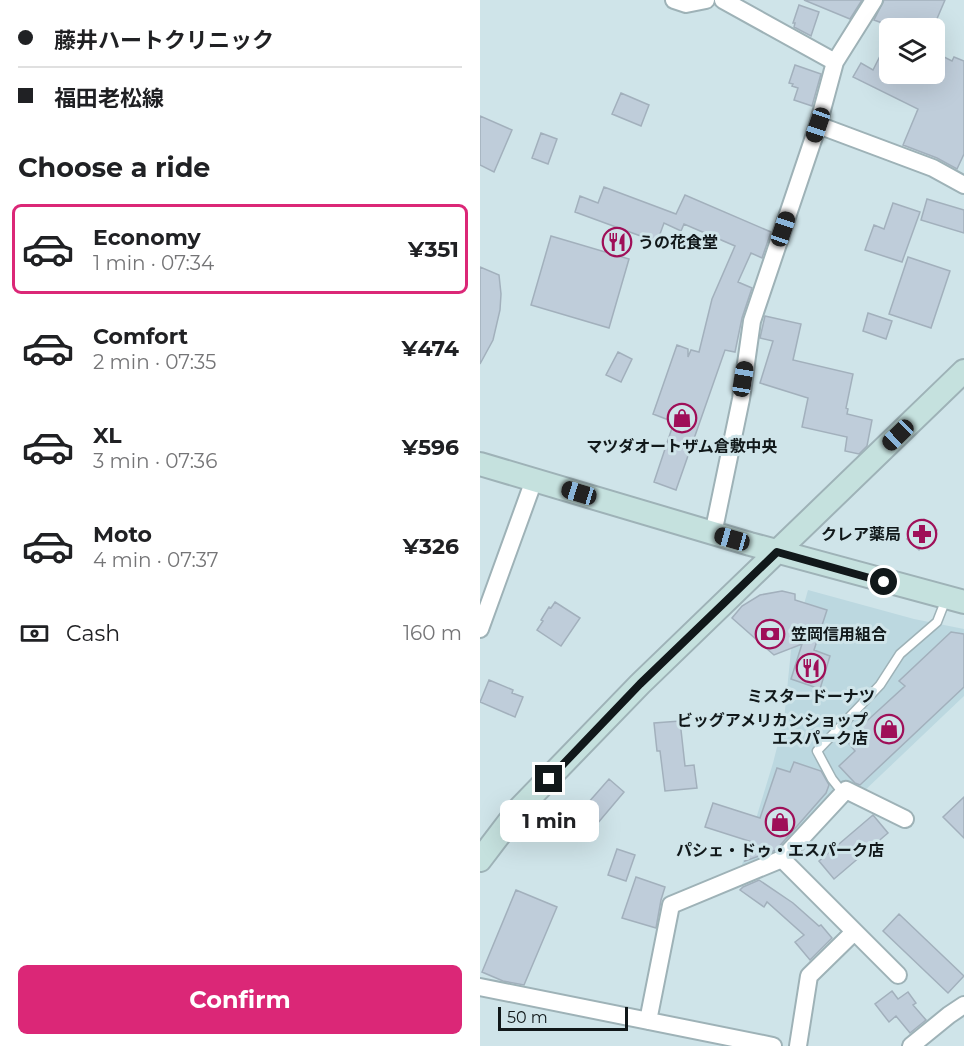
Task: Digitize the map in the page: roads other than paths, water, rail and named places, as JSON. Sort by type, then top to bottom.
[{"type":"main road","points":[[480,860],[518,810],[640,684],[964,371]]},
{"type":"main road","points":[[480,464],[713,534],[955,600]]},
{"type":"street","points":[[674,0],[686,4],[706,0]]},
{"type":"street","points":[[723,0],[835,62]]},
{"type":"street","points":[[713,534],[741,399],[752,321],[818,125],[835,62],[874,0]]},
{"type":"street","points":[[818,125],[933,168],[964,185]]},
{"type":"street","points":[[480,628],[534,480]]},
{"type":"street","points":[[648,1021],[671,905],[782,859],[846,790],[905,819]]},
{"type":"street","points":[[782,859],[898,975]]},
{"type":"street","points":[[798,1046],[809,976],[855,932]]},
{"type":"street","points":[[480,987],[773,1046]]},
{"type":"street","points":[[911,1046],[949,1014],[964,1005]]},
{"type":"lane","points":[[843,793],[832,779],[817,751],[880,685],[900,654],[937,622],[955,600]]},
{"type":"place","name":"うの花食堂","points":[[617,242]]},
{"type":"place","name":"マツダオートザム倉敷中央","points":[[682,418]]},
{"type":"place","name":"クレア薬局","points":[[922,534]]},
{"type":"place","name":"笠岡信用組合","points":[[770,634]]},
{"type":"place","name":"ミスタードーナツ","points":[[811,668]]},
{"type":"place","name":"ビッグアメリカンショップ エスパーク店","points":[[889,729]]},
{"type":"place","name":"パシェ・ドゥ・エスパーク店","points":[[780,822]]}]
